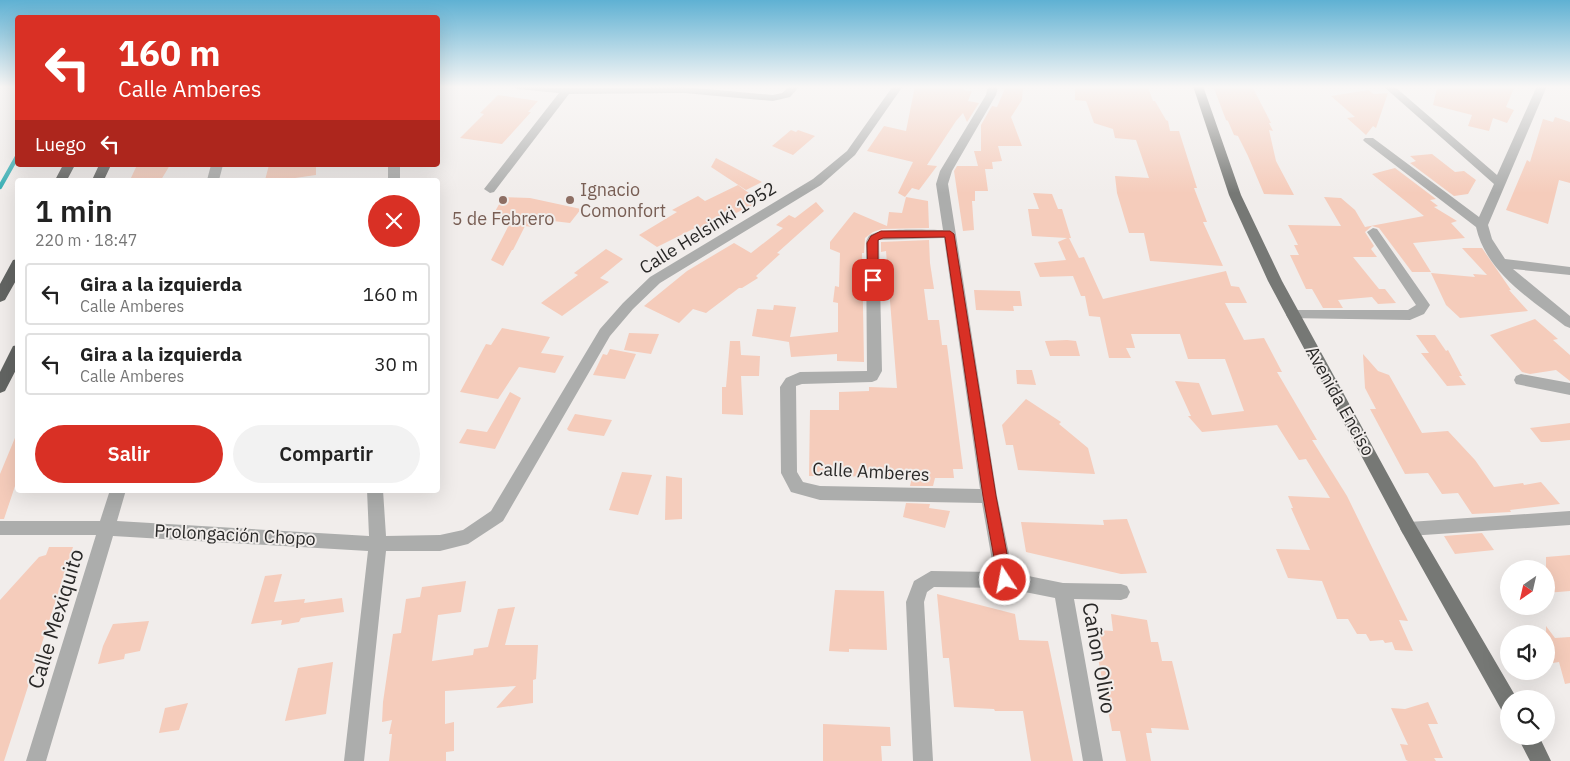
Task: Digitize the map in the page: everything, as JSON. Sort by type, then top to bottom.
[{"type":"highway","points":[[0,297],[15,270]]},
{"type":"highway","points":[[0,387],[15,356]]},
{"type":"main road","name":"Avenida Enciso","points":[[1210,122],[1235,194],[1275,281],[1409,529],[1501,690]]},
{"type":"main road","points":[[1532,745],[1541,761]]},
{"type":"street","points":[[490,189],[542,122]]},
{"type":"street","name":"Calle Helsinki 1952","points":[[468,536],[497,516],[605,333],[628,306],[655,280],[817,182],[851,153],[874,122]]},
{"type":"street","points":[[975,122],[946,171],[942,184],[989,496],[1005,580]]},
{"type":"street","points":[[1429,122],[1499,183]]},
{"type":"street","points":[[1526,122],[1482,225],[1486,243],[1499,263],[1570,323]]},
{"type":"street","points":[[1369,140],[1482,225]]},
{"type":"street","points":[[1293,315],[1410,315],[1419,311],[1423,305],[1373,232]]},
{"type":"street","name":"Calle Amberes","points":[[950,234],[881,234],[874,238],[872,243],[875,371],[872,376],[800,378],[791,382],[788,388],[789,473],[797,487],[820,493],[989,496]]},
{"type":"street","points":[[1499,263],[1570,271]]},
{"type":"street","points":[[1520,380],[1570,389]]},
{"type":"street","name":"Calle Mexiquito","points":[[36,761],[117,493]]},
{"type":"street","points":[[354,761],[378,544],[375,493]]},
{"type":"street","points":[[1409,529],[1570,518]]},
{"type":"street","name":"Prolongación Chopo","points":[[0,528],[106,528],[378,544],[440,543],[468,536]]},
{"type":"street","name":"Cañon Olivo","points":[[923,761],[915,602],[920,587],[931,580],[1005,580],[1063,591],[1093,761]]},
{"type":"street","points":[[1063,591],[1120,592]]},
{"type":"building","points":[[476,122],[522,122],[502,144],[460,138]]},
{"type":"building","points":[[908,122],[956,122],[927,165],[937,166],[919,190],[912,188],[905,197],[898,193],[913,162],[867,151],[884,126],[906,131]]},
{"type":"building","points":[[983,122],[1013,122],[1022,146],[998,146],[1002,161],[992,162],[993,169],[985,169],[988,191],[975,191],[975,201],[972,201],[974,230],[963,231],[954,171],[957,166],[978,166],[974,151],[981,151],[981,125]]},
{"type":"building","points":[[1093,122],[1168,122],[1170,131],[1179,131],[1197,188],[1194,188],[1207,222],[1203,222],[1223,266],[1150,261],[1144,233],[1129,233],[1117,193],[1115,176],[1149,178],[1136,140],[1115,138],[1113,129]]},
{"type":"building","points":[[1228,122],[1270,122],[1271,123],[1269,123],[1273,131],[1269,130],[1276,161],[1294,195],[1264,194],[1238,136],[1234,135]]},
{"type":"building","points":[[1351,122],[1378,122],[1376,128],[1373,126],[1366,135]]},
{"type":"building","points":[[1470,122],[1492,122],[1489,131],[1468,126]]},
{"type":"building","points":[[1542,122],[1570,122],[1570,183],[1559,180],[1548,224],[1506,210],[1527,160],[1530,162]]},
{"type":"building","points":[[791,130],[796,132],[798,130],[815,136],[793,155],[772,146]]},
{"type":"building","points":[[1432,154],[1455,172],[1464,171],[1476,180],[1468,194],[1454,196],[1410,163],[1416,161],[1410,156]]},
{"type":"building","points":[[716,158],[762,182],[746,190],[711,167]]},
{"type":"building","points":[[136,167],[169,167],[162,178],[131,178]]},
{"type":"building","points":[[268,167],[316,167],[316,175],[295,178],[266,178]]},
{"type":"building","points":[[1395,168],[1436,199],[1430,200],[1438,206],[1434,207],[1457,221],[1451,223],[1465,238],[1413,243],[1431,272],[1412,272],[1379,228],[1372,226],[1365,232],[1374,246],[1371,249],[1377,257],[1353,257],[1379,289],[1385,289],[1396,303],[1378,304],[1372,297],[1338,300],[1343,308],[1323,308],[1312,289],[1306,289],[1290,255],[1299,255],[1294,245],[1298,245],[1288,225],[1341,226],[1324,197],[1341,198],[1355,210],[1365,227],[1424,216],[1372,174]]},
{"type":"building","points":[[738,185],[757,199],[749,203],[753,205],[700,230],[697,227],[657,247],[639,235],[677,212],[672,210],[698,196],[705,201]]},
{"type":"building","points":[[1033,193],[1052,194],[1058,209],[1062,209],[1071,238],[1069,238],[1079,258],[1084,257],[1103,299],[1226,271],[1231,286],[1239,287],[1247,303],[1225,303],[1244,340],[1264,338],[1282,372],[1277,372],[1317,440],[1312,440],[1347,496],[1408,621],[1399,620],[1413,651],[1395,650],[1392,642],[1385,643],[1383,640],[1370,641],[1366,634],[1357,634],[1348,619],[1337,619],[1322,581],[1288,578],[1276,549],[1310,550],[1291,508],[1293,508],[1288,496],[1330,498],[1306,459],[1299,460],[1277,425],[1202,432],[1188,416],[1191,416],[1175,381],[1199,383],[1212,415],[1244,411],[1225,359],[1188,359],[1180,334],[1131,334],[1135,348],[1126,348],[1131,358],[1109,358],[1100,317],[1089,316],[1085,296],[1081,296],[1073,276],[1040,277],[1034,263],[1066,260],[1058,242],[1067,238],[1032,236],[1028,209],[1039,209]]},
{"type":"building","points":[[503,197],[530,198],[581,209],[570,223],[536,219],[532,227],[525,226],[503,266],[491,260],[512,219],[492,217]]},
{"type":"building","points":[[906,197],[928,201],[929,228],[882,229],[873,232],[865,238],[864,253],[862,253],[864,362],[837,361],[837,354],[791,357],[789,342],[752,336],[757,309],[773,310],[774,305],[796,307],[790,337],[838,332],[838,303],[833,302],[835,286],[839,287],[840,253],[830,249],[830,242],[854,212],[887,226],[889,212],[902,213]]},
{"type":"building","points":[[816,202],[824,211],[777,253],[780,254],[756,276],[758,278],[739,288],[706,313],[693,309],[679,323],[644,306],[687,271],[734,243],[751,253],[783,228],[776,225],[789,215],[795,218]]},
{"type":"building","points":[[929,240],[934,289],[924,289],[928,320],[939,320],[942,345],[947,345],[963,469],[953,469],[954,478],[935,478],[933,486],[910,486],[912,477],[809,476],[810,410],[839,410],[839,392],[869,391],[869,387],[897,388],[886,251],[881,252],[881,242]]},
{"type":"building","points":[[1462,248],[1482,248],[1511,290],[1509,290],[1528,311],[1460,318],[1446,305],[1431,273],[1475,277],[1473,274],[1487,275]]},
{"type":"building","points":[[606,249],[623,259],[600,278],[609,282],[562,316],[541,303],[578,275],[574,273]]},
{"type":"building","points":[[974,290],[1020,291],[1022,306],[1013,306],[1014,311],[976,310]]},
{"type":"building","points":[[1535,319],[1558,339],[1553,340],[1570,355],[1570,381],[1556,370],[1530,374],[1522,372],[1490,335]]},
{"type":"building","points":[[502,328],[550,337],[541,353],[564,356],[555,373],[519,367],[498,399],[460,392],[486,344],[491,345]]},
{"type":"building","points":[[629,333],[659,334],[651,354],[624,350]]},
{"type":"building","points":[[1416,335],[1435,335],[1446,351],[1448,350],[1462,376],[1459,376],[1466,385],[1447,386],[1421,353],[1429,353]]},
{"type":"building","points":[[730,341],[740,341],[741,355],[760,356],[759,376],[741,376],[743,415],[722,414],[722,387],[726,387]]},
{"type":"building","points":[[1045,341],[1076,341],[1080,356],[1050,356]]},
{"type":"building","points":[[610,349],[636,354],[625,379],[593,375],[603,354],[607,355]]},
{"type":"building","points":[[1363,354],[1378,371],[1389,375],[1422,433],[1448,431],[1475,460],[1494,487],[1541,482],[1560,504],[1510,510],[1511,512],[1472,514],[1458,493],[1442,494],[1428,473],[1405,474],[1370,409],[1376,409],[1365,388]]},
{"type":"building","points":[[1016,370],[1032,370],[1036,385],[1017,384]]},
{"type":"building","points":[[510,392],[521,398],[495,449],[459,443],[467,429],[487,432]]},
{"type":"building","points":[[1026,399],[1061,422],[1059,424],[1088,448],[1095,474],[1018,470],[1013,445],[1006,445],[1002,425]]},
{"type":"building","points":[[575,414],[612,420],[604,436],[569,431],[567,429]]},
{"type":"building","points":[[1570,423],[1570,440],[1541,442],[1530,428]]},
{"type":"building","points":[[15,438],[15,486],[4,519],[0,519],[0,474]]},
{"type":"building","points":[[622,472],[652,475],[638,515],[609,510]]},
{"type":"building","points":[[666,476],[682,478],[682,519],[665,520]]},
{"type":"building","points":[[906,503],[930,504],[929,508],[950,511],[945,528],[903,517]]},
{"type":"building","points":[[1127,519],[1147,573],[1121,574],[1026,552],[1021,522],[1104,525],[1103,520]]},
{"type":"building","points":[[1482,533],[1494,550],[1455,554],[1444,536]]},
{"type":"building","points":[[49,547],[73,547],[4,761],[0,761],[0,600],[39,557],[46,555]]},
{"type":"building","points":[[1570,555],[1570,591],[1555,592],[1555,560],[1546,560],[1546,557]]},
{"type":"building","points":[[282,574],[274,602],[305,599],[304,603],[342,598],[344,612],[301,618],[299,622],[281,625],[282,620],[251,624],[265,576]]},
{"type":"building","points":[[466,581],[461,612],[438,615],[432,661],[473,655],[474,649],[488,647],[498,609],[515,607],[505,645],[538,645],[536,679],[533,680],[533,703],[496,708],[516,686],[445,691],[445,724],[454,722],[454,751],[446,752],[446,761],[389,761],[392,734],[389,734],[392,720],[382,722],[383,702],[393,634],[401,633],[406,599],[420,597],[422,587]]},
{"type":"building","points":[[835,590],[884,591],[887,650],[849,649],[849,652],[829,651]]},
{"type":"building","points":[[937,594],[1015,614],[1019,640],[1048,641],[1073,761],[1031,761],[1023,711],[995,711],[994,709],[954,707],[949,658],[943,658]]},
{"type":"building","points":[[1111,614],[1147,620],[1151,642],[1158,642],[1162,661],[1172,661],[1189,730],[1151,728],[1152,733],[1146,733],[1151,761],[1126,761],[1120,731],[1112,731],[1098,658],[1105,658],[1099,630],[1113,631]]},
{"type":"building","points":[[149,621],[140,651],[125,654],[124,659],[98,664],[103,646],[113,624]]},
{"type":"building","points":[[1570,637],[1570,683],[1565,684],[1559,662],[1555,663],[1555,638]]},
{"type":"building","points":[[333,662],[326,714],[285,721],[298,668]]},
{"type":"building","points":[[1428,702],[1438,724],[1428,724],[1443,758],[1434,758],[1436,761],[1408,761],[1400,744],[1408,745],[1391,708],[1405,709]]},
{"type":"building","points":[[188,703],[179,730],[159,733],[165,708]]},
{"type":"building","points":[[823,724],[890,727],[891,746],[881,746],[882,761],[823,761]]},
{"type":"waterway","points":[[0,187],[15,160]]},
{"type":"place","name":"5 de Febrero","points":[[503,200]]},
{"type":"place","name":"Ignacio Comonfort","points":[[570,200]]},
{"type":"route","points":[[873,280],[872,243],[874,238],[881,234],[950,234],[989,496],[1005,580]]}]
